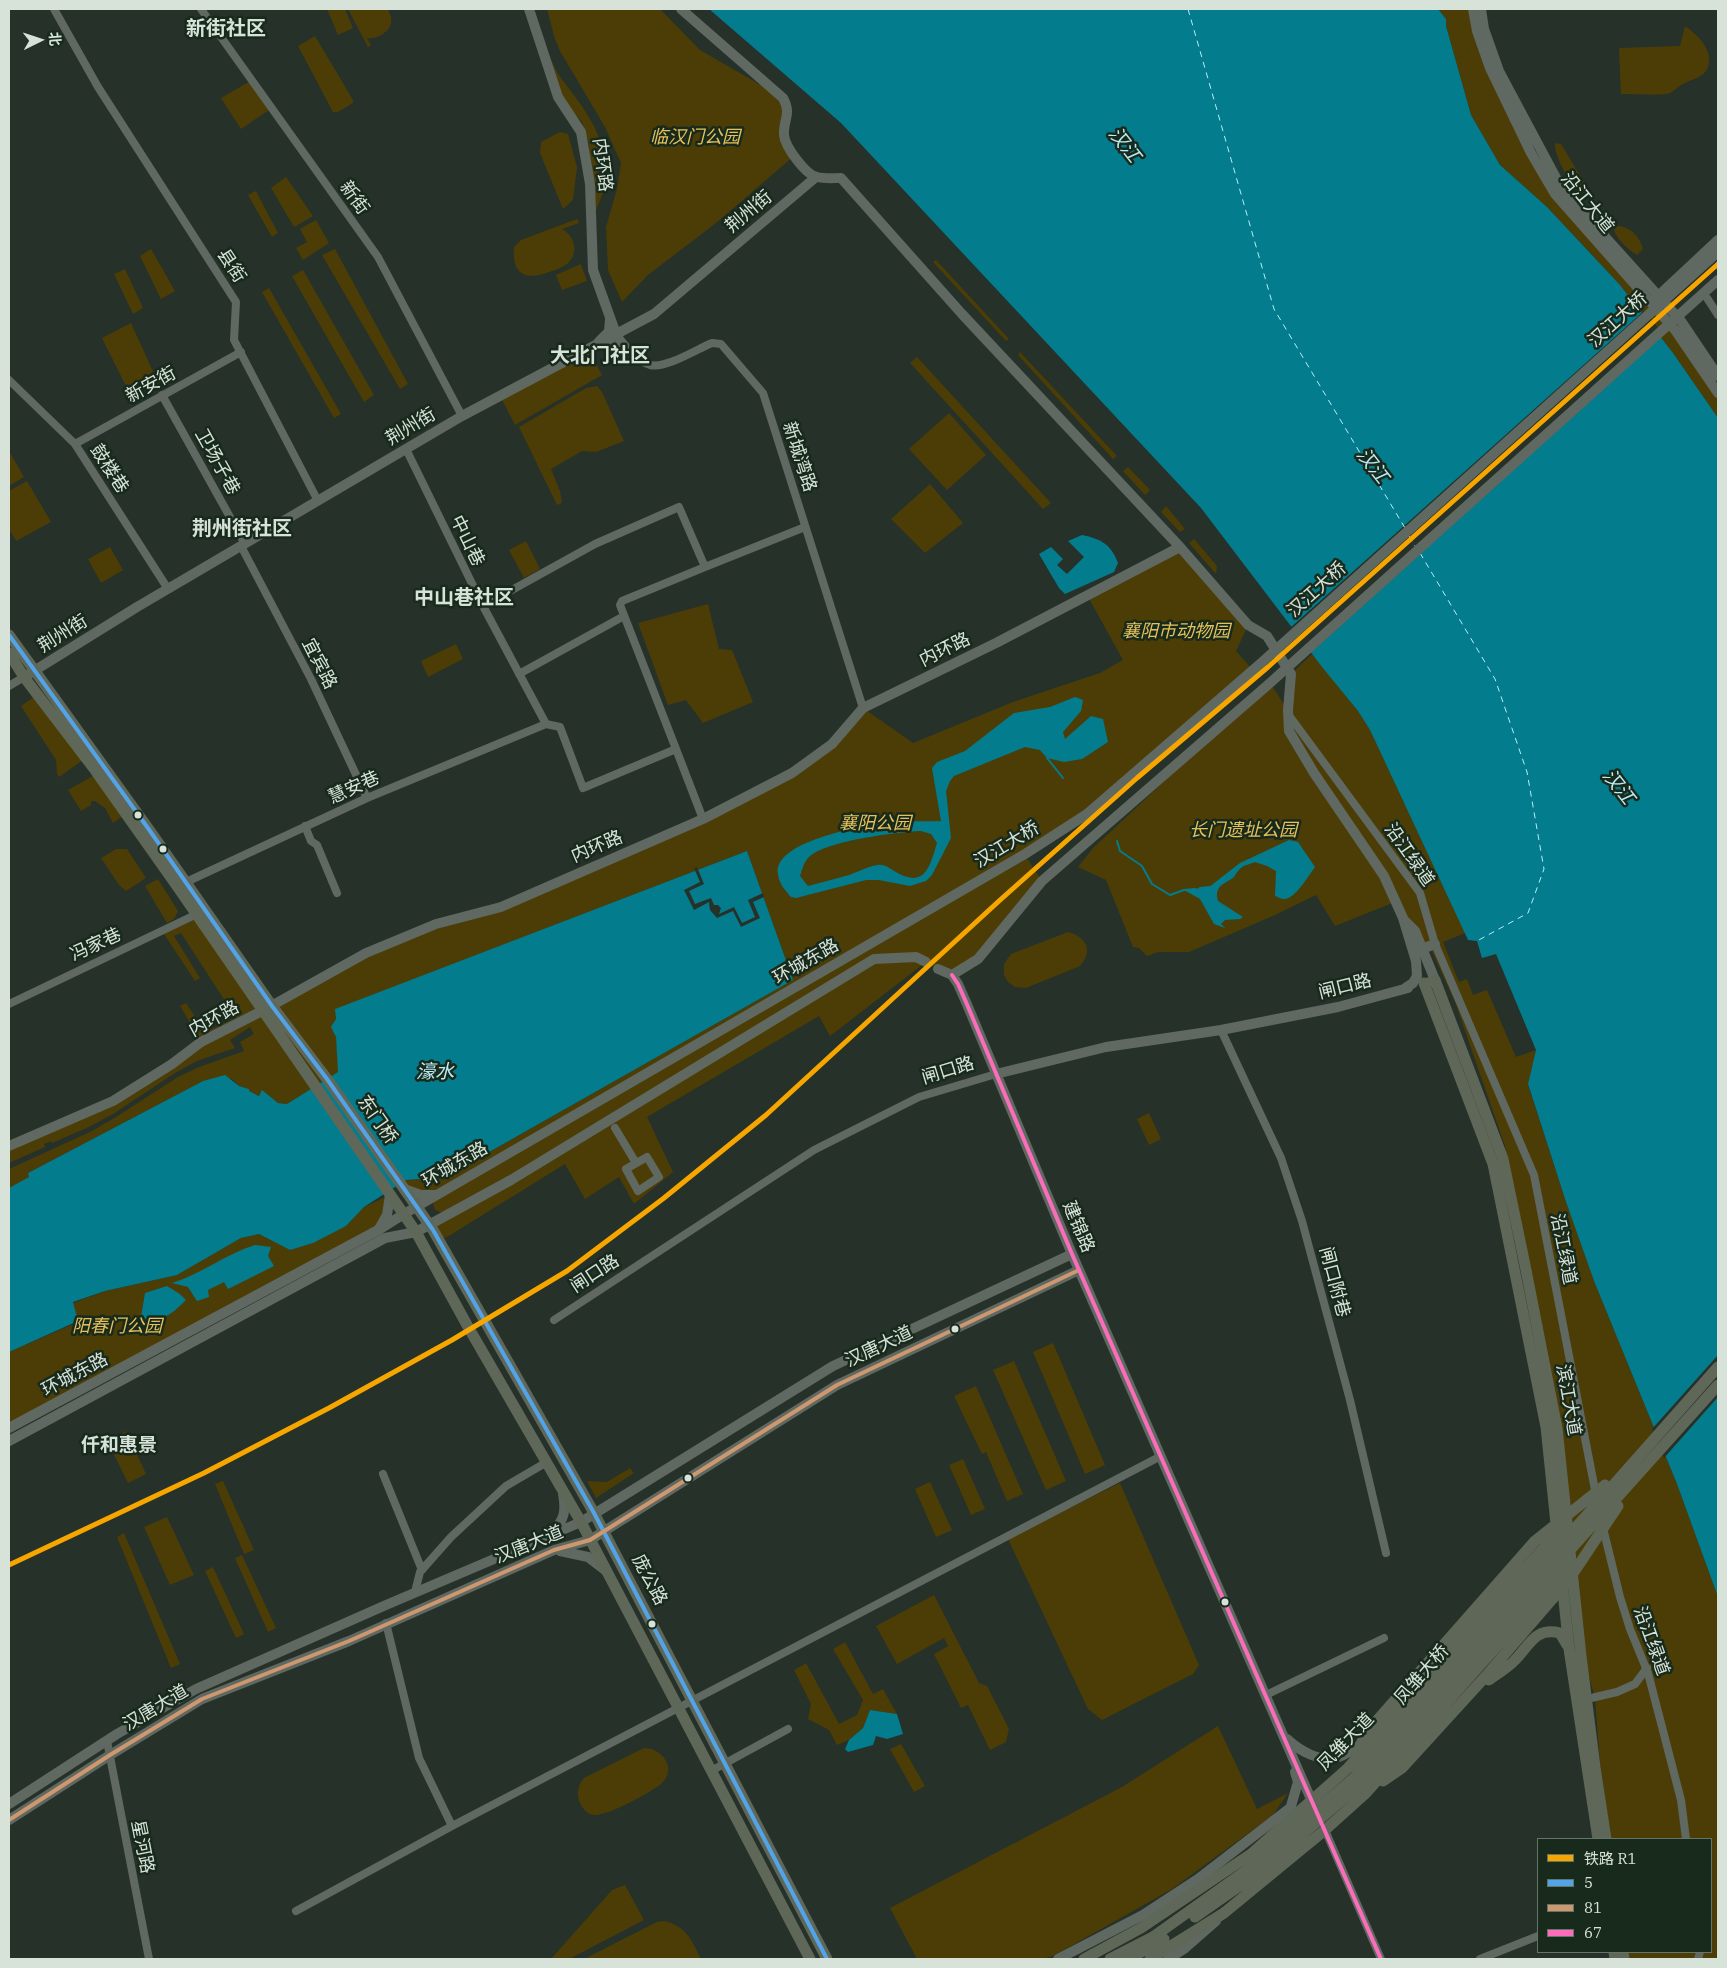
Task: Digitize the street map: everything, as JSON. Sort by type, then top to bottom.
[{"type":"main road","name":"内环路","points":[[529,9],[558,97],[582,132],[590,184],[593,270],[616,334]]},
{"type":"main road","points":[[681,9],[783,98],[787,106],[784,134],[802,166],[816,177],[841,178],[962,314],[1180,547],[1248,625],[1267,636],[1291,674],[1288,714],[1289,731],[1314,773],[1384,876],[1403,918],[1416,961],[1417,976],[1413,983],[1404,989]]},
{"type":"main road","name":"沿江大道","points":[[1473,9],[1477,31],[1490,68],[1531,153],[1555,194],[1677,324],[1718,376]]},
{"type":"main road","name":"沿江大道","points":[[1481,9],[1484,29],[1499,71],[1562,189],[1654,299]]},
{"type":"main road","name":"荆州街","points":[[29,674],[168,589],[462,416],[654,314],[816,177]]},
{"type":"main road","points":[[1654,299],[1718,240]]},
{"type":"main road","name":"汉江大桥","points":[[912,919],[1025,854],[1087,814],[1260,664],[1718,252]]},
{"type":"main road","points":[[962,993],[965,977],[1042,881],[1270,683],[1718,280]]},
{"type":"main road","points":[[1677,324],[1718,288]]},
{"type":"main road","name":"沿江大道","points":[[1677,324],[1718,393]]},
{"type":"main road","name":"内环路","points":[[9,1146],[113,1101],[172,1064],[201,1042],[268,1008],[366,953],[436,924],[501,907],[704,819],[792,773],[832,744],[863,708],[996,643],[1180,547]]},
{"type":"main road","points":[[9,635],[29,674],[95,770],[181,884],[268,1008]]},
{"type":"main road","points":[[9,653],[29,674]]},
{"type":"main road","points":[[181,884],[197,914],[268,1008]]},
{"type":"main road","points":[[1403,918],[1415,931],[1430,982]]},
{"type":"main road","name":"环城东路","points":[[9,1428],[377,1231],[437,1194],[912,919]]},
{"type":"main road","points":[[1422,950],[1435,944]]},
{"type":"main road","name":"环城东路","points":[[9,1441],[385,1238],[416,1232],[511,1180],[874,959],[916,957],[926,962]]},
{"type":"main road","points":[[938,968],[952,976],[978,959]]},
{"type":"main road","name":"建锦路","points":[[952,976],[962,993],[1072,1254],[1325,1830]]},
{"type":"main road","name":"闸口路","points":[[996,1074],[1106,1047],[1221,1030],[1338,1007],[1430,982]]},
{"type":"main road","name":"滨江大道","points":[[1430,982],[1493,1164],[1546,1427],[1570,1649],[1598,1838]]},
{"type":"main road","name":"滨江大道","points":[[1430,982],[1503,1159],[1557,1428],[1587,1700],[1606,1838]]},
{"type":"main road","name":"东门桥","points":[[268,1008],[323,1074],[417,1206]]},
{"type":"main road","name":"东门桥","points":[[268,1008],[312,1081],[404,1214]]},
{"type":"main road","points":[[403,1187],[421,1195],[437,1194]]},
{"type":"main road","points":[[377,1231],[387,1215],[390,1194]]},
{"type":"main road","name":"庞公路","points":[[417,1206],[594,1513],[827,1959]]},
{"type":"main road","name":"庞公路","points":[[404,1214],[581,1522],[810,1959]]},
{"type":"main road","name":"汉唐大道","points":[[9,1804],[106,1741],[196,1689],[415,1592],[581,1522],[833,1366],[1072,1254]]},
{"type":"main road","name":"汉唐大道","points":[[9,1820],[202,1699],[349,1641],[554,1550],[590,1540],[837,1385],[1079,1270]]},
{"type":"main road","name":"凤雏大桥","points":[[1110,1959],[1153,1937],[1254,1865],[1355,1777],[1718,1367]]},
{"type":"main road","name":"凤雏大桥","points":[[1128,1959],[1157,1943],[1258,1873],[1360,1784],[1718,1385]]},
{"type":"main road","points":[[1348,1768],[1367,1732],[1535,1541],[1630,1465]]},
{"type":"main road","points":[[1365,1794],[1402,1768],[1485,1677],[1568,1581],[1640,1473]]},
{"type":"main road","points":[[1523,1572],[1546,1531],[1550,1513],[1552,1477]]},
{"type":"main road","points":[[546,1536],[563,1520],[565,1507],[562,1488]]},
{"type":"main road","points":[[582,1491],[597,1505],[608,1504]]},
{"type":"main road","name":"凤雏大道","points":[[1084,1959],[1141,1928],[1251,1854],[1348,1768],[1568,1521]]},
{"type":"main road","points":[[612,1549],[610,1537],[617,1523]]},
{"type":"main road","points":[[554,1550],[588,1557],[606,1570]]},
{"type":"main road","points":[[1168,1959],[1184,1950],[1221,1916],[1325,1830],[1365,1794],[1572,1562]]},
{"type":"main road","points":[[1471,1692],[1515,1661],[1536,1636],[1549,1630],[1560,1633],[1570,1649]]},
{"type":"main road","points":[[1285,1738],[1309,1755],[1327,1758],[1338,1757],[1360,1745]]},
{"type":"main road","points":[[1282,1826],[1298,1782],[1285,1738]]},
{"type":"main road","points":[[1058,1959],[1143,1915],[1198,1880],[1290,1808]]},
{"type":"main road","points":[[1150,1959],[1221,1916]]},
{"type":"street","name":"县街","points":[[54,9],[98,87],[236,302],[234,340],[318,501]]},
{"type":"street","name":"新街","points":[[202,9],[378,257],[462,416]]},
{"type":"street","points":[[1707,298],[1718,316]]},
{"type":"street","points":[[593,346],[608,331],[609,316]]},
{"type":"street","name":"新城湾路","points":[[616,334],[631,353],[650,365],[663,365],[712,342],[720,344],[763,393],[863,708]]},
{"type":"street","points":[[593,346],[614,344],[631,353]]},
{"type":"street","name":"新安街","points":[[75,444],[241,352]]},
{"type":"street","name":"鼓楼巷","points":[[9,380],[75,444],[168,589]]},
{"type":"street","name":"卫场子巷","points":[[162,395],[243,545]]},
{"type":"street","name":"中山巷","points":[[406,449],[483,606],[546,724]]},
{"type":"street","points":[[483,606],[595,544],[679,507],[705,567]]},
{"type":"street","points":[[704,819],[620,605],[622,601],[805,527]]},
{"type":"street","name":"宜宾路","points":[[243,545],[311,679],[367,798]]},
{"type":"street","points":[[519,674],[624,616]]},
{"type":"street","name":"荆州街","points":[[9,686],[29,674]]},
{"type":"street","name":"沿江绿道","points":[[1288,714],[1420,893],[1435,944],[1534,1175],[1605,1539],[1630,1629],[1647,1668],[1681,1800],[1686,1838]]},
{"type":"street","points":[[546,724],[560,727],[583,788],[676,749]]},
{"type":"street","name":"慧安巷","points":[[181,884],[367,798],[546,724]]},
{"type":"street","points":[[305,826],[311,841],[317,845],[337,894]]},
{"type":"street","name":"冯家巷","points":[[9,1004],[197,914]]},
{"type":"street","name":"闸口附巷","points":[[1221,1030],[1281,1158],[1302,1221],[1350,1400],[1386,1552]]},
{"type":"street","name":"闸口路","points":[[554,1320],[814,1150],[919,1097],[996,1074]]},
{"type":"street","points":[[615,1128],[636,1163]]},
{"type":"street","points":[[647,1157],[659,1177],[638,1191],[626,1169],[636,1163],[647,1157]]},
{"type":"street","points":[[296,1911],[452,1826],[1161,1456]]},
{"type":"street","points":[[415,1592],[422,1570],[452,1538],[506,1486],[546,1462]]},
{"type":"street","points":[[383,1474],[422,1570]]},
{"type":"street","points":[[386,1623],[419,1758],[452,1826]]},
{"type":"street","points":[[1266,1695],[1384,1638]]},
{"type":"street","points":[[1587,1700],[1617,1692],[1635,1684],[1647,1668]]},
{"type":"street","points":[[711,1771],[788,1728]]},
{"type":"street","name":"星河路","points":[[106,1741],[149,1959]]},
{"type":"street","points":[[1325,1830],[1381,1959]]},
{"type":"street","points":[[1480,1959],[1537,1936]]},
{"type":"green space","points":[[327,9],[345,9],[353,28],[338,35]]},
{"type":"green space","points":[[348,9],[388,9],[391,17],[390,26],[383,34],[374,38],[367,38],[371,45],[368,47]]},
{"type":"green space","name":"临汉门公园","points":[[547,9],[660,9],[700,50],[783,98],[784,135],[794,156],[716,223],[648,275],[622,302],[608,270],[606,227],[617,189],[621,163],[605,127],[560,51]]},
{"type":"green space","points":[[1438,9],[1473,9],[1531,153],[1649,301],[1718,393],[1718,418],[1673,353],[1620,285],[1547,207],[1500,165],[1471,115],[1446,26],[1446,19]]},
{"type":"green space","points":[[1685,26],[1700,39],[1708,51],[1709,64],[1706,71],[1670,93],[1654,95],[1621,94],[1619,48],[1680,46]]},
{"type":"green space","points":[[315,36],[353,100],[353,103],[338,112],[333,112],[298,46]]},
{"type":"green space","points":[[548,54],[558,74],[582,106],[594,126],[607,165],[604,190],[594,216],[589,143],[582,122],[564,102]]},
{"type":"green space","points":[[252,80],[272,108],[241,129],[221,98]]},
{"type":"green space","points":[[560,132],[568,134],[577,167],[573,200],[563,209],[540,153],[541,142]]},
{"type":"green space","points":[[1555,143],[1561,144],[1587,187],[1586,192],[1580,193],[1567,177],[1557,155]]},
{"type":"green space","points":[[286,177],[313,216],[294,227],[271,188]]},
{"type":"green space","points":[[256,191],[278,233],[272,237],[248,195]]},
{"type":"green space","points":[[577,219],[579,223],[562,229],[567,232],[573,241],[574,252],[569,262],[560,268],[531,276],[525,275],[517,268],[514,247],[521,240]]},
{"type":"green space","points":[[316,220],[329,243],[303,260],[296,248],[307,242],[300,229]]},
{"type":"green space","points":[[1613,225],[1629,229],[1636,235],[1643,249],[1637,255],[1618,238]]},
{"type":"green space","points":[[151,249],[175,291],[161,299],[140,256]]},
{"type":"green space","points":[[335,249],[408,384],[400,389],[322,255]]},
{"type":"green space","points":[[936,260],[1009,339],[1006,341],[933,262]]},
{"type":"green space","points":[[581,264],[587,281],[562,290],[556,275]]},
{"type":"green space","points":[[125,269],[143,308],[133,314],[114,274]]},
{"type":"green space","points":[[303,270],[374,395],[364,402],[292,276]]},
{"type":"green space","points":[[269,288],[341,414],[334,418],[262,292]]},
{"type":"green space","points":[[131,323],[155,376],[128,390],[102,338]]},
{"type":"green space","points":[[588,349],[602,375],[515,425],[500,396]]},
{"type":"green space","points":[[1020,352],[1117,456],[1113,459],[1018,355]]},
{"type":"green space","points":[[917,357],[1051,503],[1043,509],[910,363]]},
{"type":"green space","points":[[597,386],[602,392],[624,441],[596,452],[582,451],[551,469],[560,491],[562,503],[557,505],[519,427],[586,388]]},
{"type":"green space","points":[[949,413],[986,455],[947,490],[909,449]]},
{"type":"green space","points":[[9,451],[24,477],[9,486]]},
{"type":"green space","points":[[1128,467],[1150,490],[1145,495],[1123,471]]},
{"type":"green space","points":[[27,481],[51,522],[16,541],[9,529],[9,491]]},
{"type":"green space","points":[[930,484],[963,523],[925,553],[891,519]]},
{"type":"green space","points":[[1166,506],[1185,529],[1180,532],[1161,512]]},
{"type":"green space","points":[[1194,539],[1217,566],[1216,574],[1189,543]]},
{"type":"green space","points":[[526,541],[540,569],[524,578],[509,550]]},
{"type":"green space","points":[[110,547],[123,570],[101,583],[88,559]]},
{"type":"green space","points":[[1180,547],[1248,625],[1236,651],[1253,670],[1087,814],[1025,855],[1042,881],[978,959],[952,975],[926,962],[830,1036],[819,1016],[647,1117],[673,1172],[634,1204],[619,1177],[585,1199],[565,1164],[447,1237],[438,1239],[433,1230],[445,1214],[435,1210],[433,1204],[437,1195],[401,1184],[406,1180],[445,1177],[793,980],[747,851],[336,1009],[336,1019],[332,1027],[336,1037],[339,1072],[287,1104],[278,1103],[262,1091],[260,1096],[248,1091],[249,1089],[239,1086],[232,1079],[203,1081],[28,1173],[30,1177],[9,1188],[9,1169],[92,1131],[178,1077],[199,1067],[244,1051],[240,1042],[254,1034],[250,1027],[230,1040],[235,1048],[197,1061],[175,1073],[113,1114],[89,1127],[52,1143],[51,1141],[44,1144],[45,1147],[9,1163],[9,1146],[113,1101],[201,1041],[180,1006],[186,1003],[205,1032],[236,1018],[181,933],[174,936],[200,978],[195,981],[162,931],[197,914],[264,1010],[366,953],[501,907],[703,819],[832,744],[863,708],[913,743],[1013,702],[1100,673],[1123,660],[1087,595]]},
{"type":"green space","points":[[708,604],[719,649],[732,650],[753,702],[703,723],[686,700],[668,705],[638,623]]},
{"type":"green space","points":[[456,644],[463,659],[428,677],[421,661]]},
{"type":"green space","name":"长门遗址公园","points":[[1312,654],[1358,711],[1370,730],[1465,933],[1443,942],[1459,982],[1467,979],[1473,995],[1487,990],[1516,1057],[1536,1050],[1528,1085],[1566,1202],[1594,1281],[1677,1484],[1718,1597],[1718,1959],[1629,1959],[1628,1953],[1712,1953],[1712,1838],[1611,1838],[1600,1763],[1595,1698],[1584,1659],[1528,1267],[1505,1146],[1455,1002],[1430,947],[1422,949],[1395,902],[1335,926],[1316,895],[1189,952],[1158,952],[1147,956],[1139,948],[1133,947],[1106,880],[1078,867],[1093,848],[1270,683],[1287,709],[1291,674]]},
{"type":"green space","points":[[38,694],[86,758],[59,777],[56,760],[21,706]]},
{"type":"green space","points":[[98,773],[126,814],[113,823],[105,808],[95,801],[91,801],[91,805],[81,811],[68,790]]},
{"type":"green space","points":[[116,849],[127,849],[146,878],[126,891],[119,885],[101,858]]},
{"type":"green space","points":[[158,879],[178,911],[174,919],[167,923],[145,886]]},
{"type":"green space","points":[[1068,932],[1079,937],[1086,945],[1087,955],[1080,966],[1026,988],[1015,987],[1008,982],[1004,975],[1004,964],[1011,954]]},
{"type":"green space","points":[[1149,1113],[1161,1139],[1149,1145],[1137,1119]]},
{"type":"green space","name":"阳春门公园","points":[[390,1195],[377,1231],[9,1428],[9,1352],[78,1322],[73,1303],[105,1291],[177,1275],[241,1238],[259,1234],[290,1250],[346,1226],[364,1207]]},
{"type":"green space","points":[[1053,1343],[1105,1465],[1085,1474],[1033,1352]]},
{"type":"green space","points":[[1014,1361],[1066,1481],[1046,1490],[993,1370]]},
{"type":"green space","points":[[976,1386],[1023,1494],[1007,1501],[986,1452],[982,1454],[954,1396]]},
{"type":"green space","points":[[126,1431],[146,1474],[128,1483],[107,1440]]},
{"type":"green space","points":[[963,1459],[985,1509],[971,1515],[949,1465]]},
{"type":"green space","points":[[630,1468],[634,1473],[596,1498],[587,1481],[607,1482]]},
{"type":"green space","points":[[223,1481],[254,1550],[244,1554],[215,1484]]},
{"type":"green space","points":[[930,1482],[952,1530],[936,1537],[915,1489]]},
{"type":"green space","points":[[1120,1483],[1199,1665],[1193,1674],[1102,1720],[1088,1709],[1008,1539]]},
{"type":"green space","points":[[167,1517],[194,1575],[170,1585],[144,1527]]},
{"type":"green space","points":[[124,1533],[180,1664],[171,1668],[117,1537]]},
{"type":"green space","points":[[242,1555],[276,1628],[268,1632],[235,1558]]},
{"type":"green space","points":[[213,1567],[244,1634],[236,1638],[205,1571]]},
{"type":"green space","points":[[934,1595],[979,1683],[987,1686],[1009,1729],[1006,1742],[990,1750],[968,1705],[961,1708],[934,1654],[948,1646],[944,1638],[897,1664],[876,1626]]},
{"type":"green space","points":[[845,1642],[873,1694],[883,1689],[897,1714],[870,1710],[863,1728],[849,1740],[837,1745],[829,1730],[808,1719],[811,1704],[794,1670],[806,1663],[839,1724],[857,1715],[863,1700],[833,1649]]},
{"type":"green space","points":[[1218,1726],[1257,1809],[1288,1793],[1273,1815],[1172,1889],[1053,1956],[1042,1959],[917,1959],[890,1908],[1122,1787]]},
{"type":"green space","points":[[901,1744],[925,1786],[914,1792],[890,1749]]},
{"type":"green space","points":[[644,1748],[656,1751],[665,1759],[668,1770],[663,1782],[641,1797],[619,1808],[600,1815],[589,1814],[582,1807],[578,1793],[580,1783],[584,1778]]},
{"type":"green space","points":[[625,1885],[644,1920],[569,1959],[551,1959],[612,1890]]},
{"type":"green space","points":[[657,1922],[672,1923],[683,1930],[691,1940],[701,1959],[584,1959]]},
{"type":"water","name":"汉江","points":[[709,9],[1438,9],[1446,19],[1446,26],[1471,115],[1500,165],[1547,207],[1620,285],[1673,353],[1718,418],[1718,1597],[1677,1484],[1594,1281],[1566,1202],[1528,1084],[1536,1050],[1496,954],[1482,958],[1477,941],[1468,940],[1370,730],[1358,711],[1322,667],[1201,508],[841,123]]},
{"type":"water","points":[[1082,535],[1095,538],[1104,543],[1112,551],[1118,563],[1114,572],[1065,594],[1059,588],[1039,554],[1051,547],[1063,559],[1057,565],[1067,574],[1084,557],[1068,541]]},
{"type":"water","points":[[1075,697],[1083,700],[1081,711],[1063,732],[1065,739],[1091,716],[1103,719],[1108,742],[1082,759],[1064,762],[1047,758],[1040,750],[1025,747],[954,776],[946,791],[951,838],[932,875],[926,881],[910,886],[879,880],[866,880],[796,898],[791,897],[783,887],[778,874],[780,863],[789,853],[803,845],[839,832],[873,825],[898,822],[941,821],[932,768],[937,762],[965,751],[1014,713],[1050,707]],"holes":[[[921,831],[931,834],[937,843],[932,860],[925,872],[914,878],[906,877],[881,865],[808,886],[800,876],[808,858],[816,852],[844,842],[895,833]]]},
{"type":"water","points":[[1289,840],[1298,842],[1315,867],[1301,887],[1287,899],[1275,896],[1276,871],[1255,862],[1244,866],[1238,870],[1233,878],[1220,887],[1217,892],[1218,901],[1243,917],[1225,920],[1221,924],[1225,928],[1214,924],[1200,899],[1184,890],[1209,887],[1240,863]]},
{"type":"water","name":"濠水","points":[[747,851],[793,980],[445,1177],[406,1180],[364,1207],[346,1226],[313,1243],[290,1250],[259,1234],[241,1238],[177,1275],[105,1291],[73,1302],[78,1321],[9,1352],[9,1188],[29,1177],[28,1173],[203,1081],[225,1075],[239,1086],[249,1089],[249,1091],[259,1096],[262,1090],[278,1103],[287,1104],[338,1072],[336,1037],[331,1027],[336,1019],[335,1009]]},
{"type":"water","points":[[255,1245],[271,1247],[268,1256],[274,1266],[228,1289],[224,1282],[208,1290],[209,1297],[197,1301],[188,1287],[172,1283],[193,1275],[234,1253]]},
{"type":"water","points":[[167,1286],[186,1300],[171,1313],[160,1319],[154,1320],[141,1317],[145,1293]]},
{"type":"water","points":[[870,1710],[897,1714],[903,1734],[887,1739],[876,1736],[873,1745],[848,1752],[845,1749],[849,1740],[863,1728]]},
{"type":"pier","points":[[1645,310],[1663,335],[1309,654],[1290,628]]},
{"type":"pier","points":[[697,867],[704,884],[689,891],[695,904],[711,898],[714,905],[718,905],[721,908],[719,914],[734,907],[742,923],[755,917],[748,900],[763,893],[764,897],[753,902],[760,918],[741,927],[733,911],[717,918],[710,910],[709,902],[694,910],[684,890],[700,882],[694,868]]},
{"type":"pier","points":[[1718,1355],[1718,1397],[1664,1458],[1652,1429]]},
{"type":"waterway","points":[[1047,758],[1063,778]]},
{"type":"waterway","points":[[1117,841],[1120,851],[1142,866],[1152,884],[1170,895],[1184,890],[1195,889]]},
{"type":"waterway","points":[[1200,888],[1209,887]]},
{"type":"ferry route","points":[[1188,9],[1274,309],[1405,528]]},
{"type":"ferry route","points":[[1409,536],[1415,546]]},
{"type":"ferry route","points":[[1420,553],[1495,679],[1527,772],[1544,869],[1528,913],[1477,941]]},
{"type":"rail line","name":"R1","points":[[9,1565],[204,1473],[329,1408],[452,1340],[567,1271],[664,1198],[766,1115],[999,901],[1137,778],[1268,667],[1718,264]]},
{"type":"transit line","name":"5","points":[[9,635],[433,1230],[594,1513],[827,1959]]},
{"type":"transit line","name":"67","points":[[952,975],[966,1002],[1072,1254],[1381,1959]]},
{"type":"transit line","name":"81","points":[[9,1820],[202,1699],[349,1641],[554,1550],[590,1540],[837,1385],[1079,1270]]},
{"type":"district","name":"新街社区","points":[[226,29]]},
{"type":"district","name":"大北门社区","points":[[600,356]]},
{"type":"district","name":"荆州街社区","points":[[242,529]]},
{"type":"district","name":"中山巷社区","points":[[464,598]]},
{"type":"district","name":"仟和惠景","points":[[119,1446]]},
{"type":"park label","name":"襄阳市动物园","points":[[1176,632]]},
{"type":"park label","name":"襄阳公园","points":[[875,824]]}]
